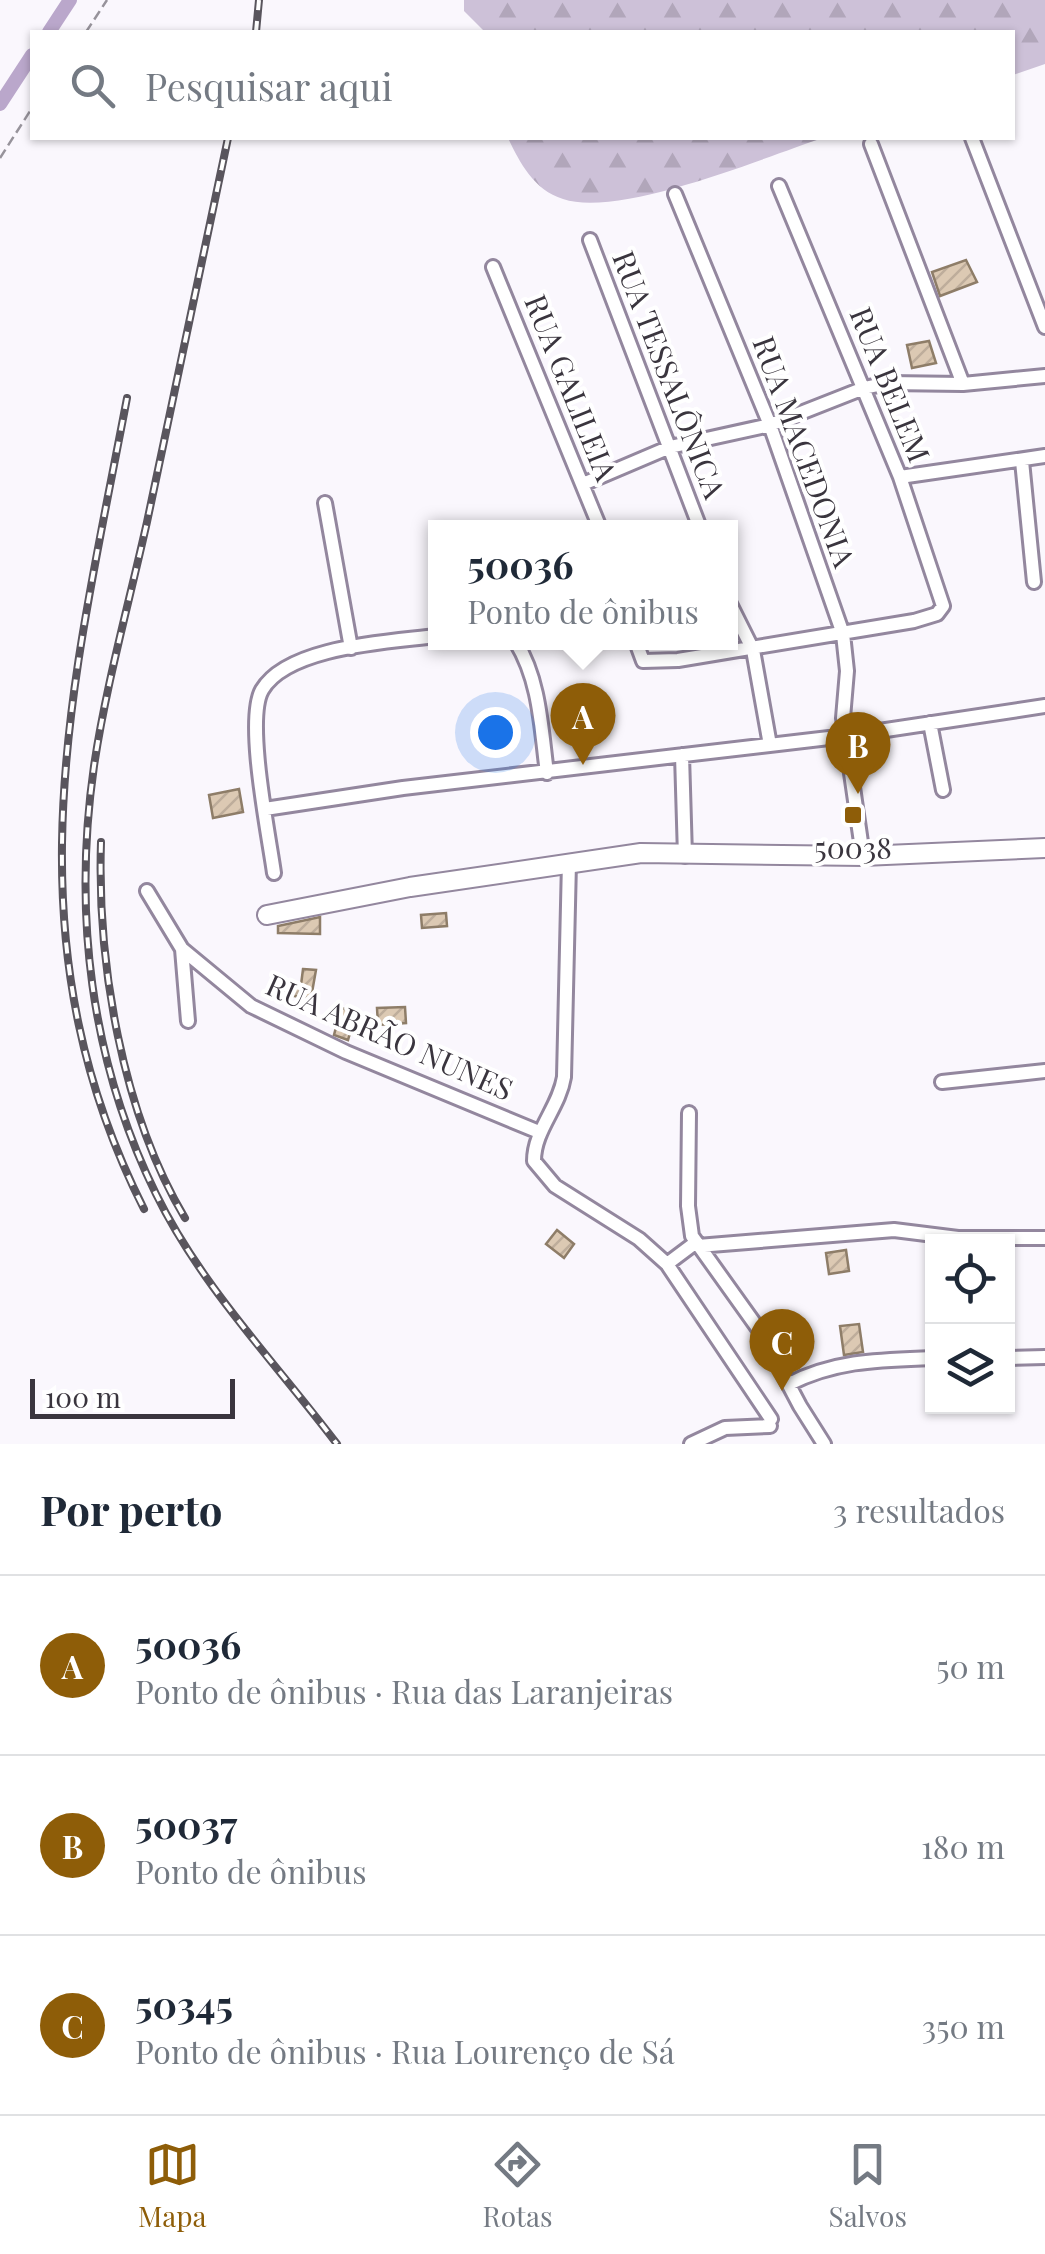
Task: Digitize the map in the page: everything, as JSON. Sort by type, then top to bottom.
[{"type":"street","points":[[973,140],[1045,327]]},
{"type":"street","points":[[871,144],[962,384]]},
{"type":"street","name":"RUA BELEM","points":[[779,186],[900,477],[943,606],[927,618],[843,634]]},
{"type":"street","name":"RUA MACEDONIA","points":[[675,194],[770,425],[843,634],[847,670],[842,706],[864,856]]},
{"type":"street","name":"RUA TESSALÔNICA","points":[[590,240],[697,520]]},
{"type":"street","name":"RUA GALILEIA","points":[[493,267],[597,520]]},
{"type":"street","points":[[583,484],[670,447],[770,425],[864,388],[902,382],[962,384],[1045,376]]},
{"type":"street","points":[[900,477],[1045,456]]},
{"type":"street","points":[[1022,461],[1034,582]]},
{"type":"street","points":[[325,503],[351,648]]},
{"type":"street","points":[[738,621],[752,650],[770,745]]},
{"type":"street","points":[[639,650],[644,661],[678,660],[843,634]]},
{"type":"street","points":[[274,874],[256,711],[260,695],[274,676],[306,659],[428,637]]},
{"type":"street","points":[[521,650],[536,694],[547,772]]},
{"type":"street","points":[[265,809],[403,788],[846,736],[1045,706]]},
{"type":"street","points":[[930,723],[943,790]]},
{"type":"street","points":[[682,754],[685,856]]},
{"type":"street","points":[[267,914],[410,886],[641,854],[864,856],[1045,848]]},
{"type":"street","points":[[569,862],[564,1077],[561,1094],[539,1132],[534,1161],[555,1186],[639,1239],[667,1264],[770,1422],[770,1444]]},
{"type":"street","name":"RUA ABRÃO NUNES","points":[[148,891],[182,949],[230,990],[273,1019],[539,1132]]},
{"type":"street","points":[[182,949],[188,1021]]},
{"type":"street","points":[[942,1082],[1045,1072]]},
{"type":"street","points":[[689,1114],[689,1226],[697,1244],[743,1305],[824,1444]]},
{"type":"street","points":[[667,1264],[697,1244],[894,1230],[958,1238],[1045,1238]]},
{"type":"street","points":[[789,1384],[845,1362],[925,1358]]},
{"type":"street","points":[[1015,1358],[1045,1358]]},
{"type":"street","points":[[691,1444],[714,1430],[770,1422],[800,1406]]},
{"type":"path","points":[[87,30],[107,0]]},
{"type":"path","points":[[0,158],[30,111]]},
{"type":"green space","points":[[464,0],[1045,0],[1045,64],[1015,74],[1015,30],[483,30],[464,11]]},
{"type":"green space","points":[[509,140],[817,140],[692,183],[588,203],[553,195],[523,166]]},
{"type":"building","points":[[966,260],[977,282],[940,296],[932,272]]},
{"type":"building","points":[[929,341],[936,363],[912,368],[907,345]]},
{"type":"building","points":[[239,789],[243,812],[213,818],[209,795]]},
{"type":"building","points":[[446,913],[447,926],[422,928],[421,915]]},
{"type":"building","points":[[320,917],[320,934],[278,933],[278,926]]},
{"type":"building","points":[[303,969],[316,970],[311,998],[285,995],[287,983],[301,985]]},
{"type":"building","points":[[405,1007],[406,1023],[378,1025],[377,1008]]},
{"type":"building","points":[[341,1008],[356,1012],[348,1040],[334,1035]]},
{"type":"building","points":[[557,1230],[574,1244],[564,1258],[546,1244]]},
{"type":"building","points":[[846,1250],[849,1271],[829,1274],[826,1253]]},
{"type":"building","points":[[859,1324],[863,1352],[844,1355],[840,1326]]},
{"type":"waterway","points":[[50,30],[70,0]]},
{"type":"waterway","points":[[0,104],[30,58]]},
{"type":"railway","points":[[256,30],[259,0]]},
{"type":"railway","points":[[228,140],[99,736],[88,821],[87,931],[102,1038],[116,1091],[156,1194],[217,1292],[337,1444]]},
{"type":"railway","points":[[127,398],[72,707],[63,807],[63,907],[75,1006],[101,1107],[144,1209]]},
{"type":"railway","points":[[101,842],[104,937],[118,1036],[145,1132],[185,1218]]},
{"type":"place","name":"50036","points":[[583,765]]},
{"type":"place","name":"50037","points":[[858,794]]},
{"type":"place","name":"50038","points":[[853,815]]},
{"type":"place","name":"50345","points":[[782,1391]]}]
